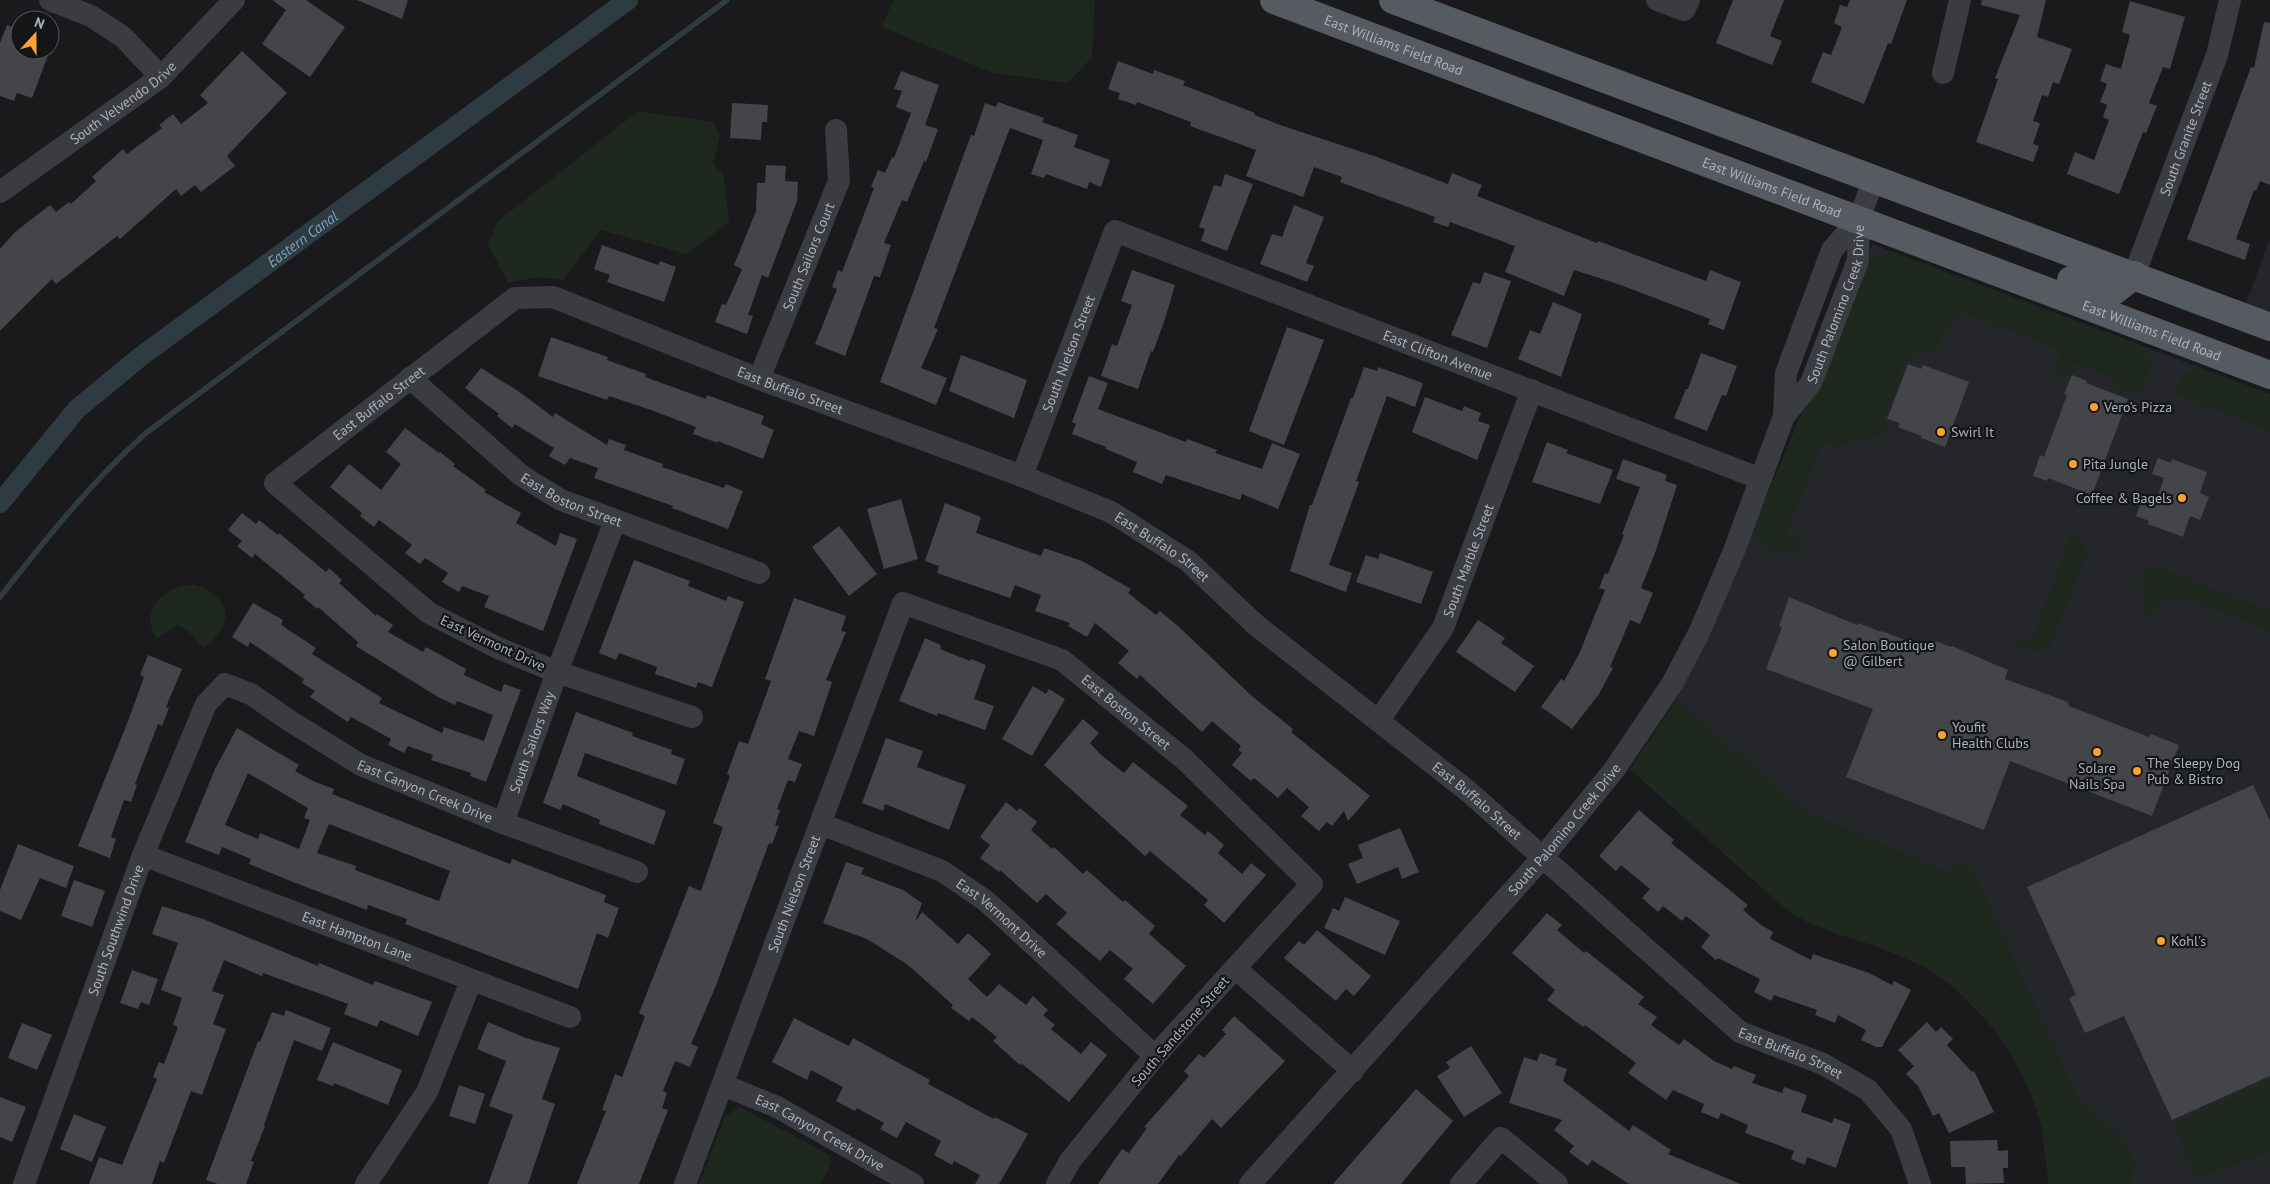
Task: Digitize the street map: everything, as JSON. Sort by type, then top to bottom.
[{"type":"main road","name":"East Williams Field Road","points":[[1274,0],[1859,218],[2270,375]]},
{"type":"main road","points":[[1393,0],[2270,327]]},
{"type":"main road","points":[[2031,284],[2058,276],[2100,291],[2114,292],[2134,275]]},
{"type":"street","points":[[50,0],[91,16],[123,37],[161,76]]},
{"type":"street","name":"South Velvendo Drive","points":[[0,192],[161,76],[234,0]]},
{"type":"street","points":[[1657,0],[1686,5]]},
{"type":"street","points":[[1943,72],[1960,0]]},
{"type":"street","name":"South Granite Street","points":[[2134,275],[2217,55],[2230,0]]},
{"type":"street","name":"South Sailors Court","points":[[759,379],[839,182],[836,130]]},
{"type":"street","name":"South Palomino Creek Drive","points":[[1250,1184],[1543,857],[1614,770],[1672,684],[1699,633],[1761,479],[1784,416],[1786,373],[1832,250],[1859,218],[1874,180]]},
{"type":"street","name":"East Clifton Avenue","points":[[1115,231],[1761,479]]},
{"type":"street","name":"South Nielson Street","points":[[1022,476],[1115,231]]},
{"type":"street","name":"East Buffalo Street","points":[[275,483],[515,298],[553,297],[759,379],[1022,476],[1111,512],[1188,561],[1256,625],[1469,792],[1740,1032],[1823,1064],[1868,1090],[1901,1129],[1920,1182]]},
{"type":"street","name":"East Boston Street","points":[[410,378],[522,476],[561,500],[759,573]]},
{"type":"street","name":"South Marble Street","points":[[1379,720],[1443,628],[1532,390]]},
{"type":"street","name":"East Vermont Drive","points":[[275,483],[428,613],[498,648],[557,672],[692,717]]},
{"type":"street","name":"South Sailors Way","points":[[503,823],[557,672],[615,521]]},
{"type":"street","name":"South Nielson Street","points":[[685,1184],[903,603]]},
{"type":"street","name":"East Boston Street","points":[[903,603],[1062,660],[1184,759],[1312,884]]},
{"type":"street","name":"East Canyon Creek Drive","points":[[225,684],[251,694],[290,721],[361,765],[503,823],[636,872]]},
{"type":"street","name":"South Southwind Drive","points":[[24,1184],[143,855],[206,704],[225,684]]},
{"type":"street","name":"East Vermont Drive","points":[[821,824],[942,871],[986,901],[1155,1056]]},
{"type":"street","name":"East Hampton Lane","points":[[143,855],[570,1017]]},
{"type":"street","name":"South Sandstone Street","points":[[1057,1184],[1070,1161],[1155,1056],[1312,884]]},
{"type":"street","points":[[1235,968],[1352,1071]]},
{"type":"street","points":[[366,1184],[427,1092],[471,981]]},
{"type":"street","name":"East Canyon Creek Drive","points":[[723,1085],[777,1107],[912,1184]]},
{"type":"street","points":[[1460,1184],[1501,1138],[1557,1184]]},
{"type":"shaded area","points":[[893,0],[1095,0],[1092,57],[1068,83],[993,73],[882,27]]},
{"type":"shaded area","points":[[638,111],[713,122],[720,135],[713,163],[724,176],[729,222],[686,254],[601,230],[563,280],[538,277],[508,283],[488,244],[498,221]]},
{"type":"shaded area","points":[[2270,237],[2270,313],[2246,304]]},
{"type":"shaded area","points":[[1872,244],[2270,394],[2270,1184],[2049,1184],[2041,1124],[2027,1082],[1997,1032],[1956,989],[1923,966],[1874,945],[1805,921],[1780,904],[1630,769],[1676,700],[1795,433]]},
{"type":"shaded area","points":[[1893,252],[2142,347],[2151,366],[2140,395],[2113,385],[2115,378],[2074,363],[2069,377],[2054,371],[2061,350],[1959,311],[1952,330],[1944,328],[1937,350],[1917,353],[1908,362],[1906,361],[1899,379],[1903,381],[1896,401],[1891,399],[1884,419],[1888,421],[1883,433],[1875,437],[1856,438],[1839,447],[1823,442],[1786,534],[1801,541],[1795,550],[1782,554],[1762,544],[1753,529],[1865,261]]},
{"type":"shaded area","points":[[2202,369],[2270,394],[2270,431],[2176,394],[2182,375]]},
{"type":"shaded area","points":[[2072,533],[2083,542],[2086,555],[2049,649],[2038,652],[2018,645],[2021,637],[2032,641]]},
{"type":"shaded area","points":[[2150,564],[2270,611],[2270,631],[2186,598],[2166,601],[2158,606],[2151,615],[2140,611],[2148,588],[2136,583],[2136,580]]},
{"type":"shaded area","points":[[195,585],[208,590],[223,605],[225,613],[220,630],[203,648],[189,632],[178,625],[157,638],[151,628],[150,618],[152,609],[165,594],[184,586]]},
{"type":"shaded area","points":[[1676,700],[1805,811],[1950,873],[1959,858],[1973,871],[2079,1100],[2116,1131],[2134,1160],[2130,1184],[2049,1184],[2041,1124],[2024,1078],[2012,1055],[1997,1034],[1963,995],[1943,979],[1909,959],[1820,928],[1796,915],[1780,904],[1630,769]]},
{"type":"shaded area","points":[[2270,1080],[2270,1152],[2199,1177],[2195,1174],[2173,1124]]},
{"type":"shaded area","points":[[740,1107],[831,1156],[831,1164],[821,1184],[699,1184],[725,1116]]},
{"type":"building","points":[[272,0],[306,0],[345,27],[310,77],[262,44],[286,10]]},
{"type":"building","points":[[357,0],[408,0],[402,19]]},
{"type":"building","points":[[1733,0],[1784,0],[1770,36],[1782,41],[1772,65],[1716,43]]},
{"type":"building","points":[[1850,0],[1907,0],[1891,44],[1888,43],[1864,104],[1811,82],[1823,52],[1831,55],[1842,27],[1834,23],[1840,5],[1847,7]]},
{"type":"building","points":[[1982,0],[2046,0],[2037,37],[2072,49],[2059,84],[2053,82],[2048,97],[2042,95],[2033,121],[2040,123],[2033,144],[2039,146],[2033,162],[1976,142],[1998,79],[1995,78],[2020,15],[1981,5]]},
{"type":"building","points":[[2130,1],[2185,17],[2170,69],[2163,67],[2149,103],[2157,106],[2146,133],[2143,132],[2119,194],[2067,174],[2075,152],[2094,160],[2109,120],[2103,117],[2107,105],[2100,102],[2107,84],[2100,81],[2106,64],[2121,69],[2130,35],[2122,32]]},
{"type":"building","points":[[2264,22],[2270,23],[2270,185],[2260,181],[2256,191],[2254,190],[2236,239],[2250,244],[2245,260],[2187,239],[2251,67],[2254,68]]},
{"type":"building","points":[[7,25],[10,26],[10,60],[46,60],[32,98],[17,93],[14,101],[0,96],[0,43]]},
{"type":"building","points":[[242,51],[287,93],[227,156],[235,166],[201,192],[195,185],[181,196],[176,189],[120,239],[117,236],[56,284],[52,279],[0,331],[0,249],[15,232],[50,205],[56,212],[69,202],[71,204],[96,181],[92,177],[123,149],[127,154],[162,128],[159,125],[173,114],[181,124],[208,103],[200,95]]},
{"type":"building","points":[[1118,61],[1153,74],[1154,70],[1185,81],[1183,85],[1255,113],[1254,115],[1377,157],[1448,184],[1452,173],[1482,185],[1477,196],[1597,243],[1598,241],[1706,281],[1710,270],[1741,282],[1724,330],[1708,324],[1710,319],[1618,284],[1574,270],[1564,296],[1505,272],[1515,246],[1450,222],[1448,227],[1433,222],[1435,217],[1340,182],[1342,177],[1314,167],[1303,197],[1246,176],[1256,150],[1190,126],[1191,122],[1137,102],[1136,105],[1118,99],[1120,93],[1108,89]]},
{"type":"building","points":[[901,71],[939,85],[925,125],[938,129],[926,162],[924,161],[907,202],[902,200],[884,243],[891,245],[880,277],[874,276],[845,356],[815,344],[837,289],[832,287],[838,270],[842,272],[874,188],[871,187],[878,170],[885,173],[892,157],[894,158],[911,113],[896,107],[902,91],[894,89]]},
{"type":"building","points":[[998,102],[1044,118],[1042,122],[1078,135],[1074,147],[1110,160],[1101,187],[1089,182],[1087,189],[1046,174],[1044,178],[1031,174],[1043,140],[1010,128],[934,328],[938,329],[921,368],[947,378],[936,405],[880,382],[971,135],[974,136],[985,103],[996,107]]},
{"type":"building","points":[[732,103],[768,105],[767,122],[762,122],[761,140],[730,138]]},
{"type":"building","points":[[766,165],[786,166],[785,181],[798,182],[797,201],[768,278],[762,275],[748,315],[753,316],[747,334],[715,322],[722,304],[726,305],[742,269],[734,265],[756,211],[757,183],[765,183]]},
{"type":"building","points":[[1225,174],[1253,184],[1227,251],[1201,241],[1205,229],[1199,227],[1214,185],[1221,187]]},
{"type":"building","points":[[1294,205],[1324,217],[1306,263],[1314,266],[1307,282],[1260,264],[1272,234],[1282,237]]},
{"type":"building","points":[[602,245],[658,265],[660,261],[676,267],[664,302],[607,282],[610,275],[594,269]]},
{"type":"building","points":[[1132,270],[1175,285],[1164,322],[1153,352],[1151,351],[1138,389],[1101,376],[1112,344],[1117,346],[1132,305],[1121,301]]},
{"type":"building","points":[[1484,272],[1511,281],[1487,348],[1451,335],[1473,282],[1480,284]]},
{"type":"building","points":[[1553,302],[1582,314],[1561,377],[1518,359],[1530,330],[1540,334]]},
{"type":"building","points":[[1287,327],[1324,340],[1284,445],[1249,431]]},
{"type":"building","points":[[551,337],[608,357],[607,360],[646,374],[645,377],[706,399],[707,395],[764,416],[761,424],[774,430],[763,459],[718,441],[718,443],[693,434],[696,427],[651,410],[609,396],[607,400],[538,376]]},
{"type":"building","points":[[1701,353],[1737,366],[1726,396],[1722,395],[1707,431],[1674,418],[1686,389],[1688,389]]},
{"type":"building","points":[[961,355],[1027,380],[1014,418],[949,391]]},
{"type":"building","points":[[1908,364],[1921,369],[1923,365],[1969,382],[1945,447],[1898,427],[1900,423],[1887,419]]},
{"type":"building","points":[[1364,367],[1377,371],[1378,367],[1423,383],[1415,407],[1387,396],[1356,481],[1359,482],[1329,565],[1352,573],[1346,592],[1290,571],[1310,505],[1312,505]]},
{"type":"building","points":[[481,368],[518,391],[553,417],[555,413],[607,445],[609,439],[626,445],[624,450],[663,464],[662,467],[724,488],[726,484],[743,491],[728,529],[672,508],[673,506],[594,478],[598,468],[570,458],[565,465],[549,456],[554,448],[515,424],[512,428],[497,416],[499,414],[465,388]]},
{"type":"building","points":[[2072,375],[2087,381],[2086,383],[2128,399],[2092,495],[2048,478],[2047,481],[2033,476],[2040,455],[2044,457],[2067,395],[2064,394]]},
{"type":"building","points":[[1089,376],[1108,383],[1098,409],[1186,442],[1187,439],[1217,450],[1215,453],[1262,469],[1272,443],[1300,454],[1278,509],[1242,494],[1240,500],[1166,475],[1162,484],[1133,472],[1137,462],[1106,449],[1106,447],[1072,434],[1076,424],[1072,422]]},
{"type":"building","points":[[1425,397],[1462,411],[1464,406],[1481,413],[1478,421],[1490,425],[1477,460],[1412,432]]},
{"type":"building","points":[[405,428],[455,464],[453,466],[486,490],[484,492],[521,513],[516,523],[556,546],[560,533],[577,539],[543,631],[484,607],[489,596],[462,586],[459,592],[442,582],[448,573],[425,558],[420,564],[405,553],[412,545],[379,520],[374,527],[360,516],[362,513],[330,487],[349,464],[381,490],[401,464],[386,452]]},
{"type":"building","points":[[1547,442],[1568,450],[1566,453],[1613,470],[1600,504],[1532,482]]},
{"type":"building","name":"Coffee & Bagels","points":[[2158,458],[2171,463],[2172,459],[2207,472],[2200,493],[2209,497],[2200,520],[2190,516],[2183,537],[2148,524],[2149,521],[2136,516],[2142,500],[2155,504],[2164,478],[2152,474]]},
{"type":"building","points":[[1623,459],[1667,475],[1665,481],[1677,485],[1655,553],[1641,588],[1653,593],[1640,624],[1630,620],[1610,667],[1613,668],[1599,694],[1572,729],[1541,707],[1561,679],[1564,681],[1579,654],[1605,590],[1599,588],[1605,573],[1608,574],[1624,535],[1622,534],[1640,487],[1616,479]]},
{"type":"building","points":[[901,499],[918,559],[884,569],[867,509]]},
{"type":"building","points":[[945,503],[981,517],[976,533],[1041,556],[1044,548],[1082,561],[1131,589],[1128,593],[1156,615],[1160,611],[1253,697],[1293,729],[1291,732],[1370,796],[1348,821],[1344,811],[1332,826],[1327,822],[1319,831],[1301,816],[1309,807],[1287,788],[1278,798],[1254,778],[1251,781],[1232,765],[1242,753],[1238,750],[1241,746],[1212,721],[1202,732],[1140,675],[1137,679],[1118,663],[1129,651],[1095,623],[1087,637],[1068,626],[1070,623],[1035,611],[1041,595],[1015,585],[1010,598],[937,573],[939,566],[925,561]]},
{"type":"building","points":[[242,513],[256,524],[259,520],[278,535],[279,533],[326,572],[329,568],[342,580],[339,583],[376,616],[377,614],[393,625],[388,632],[423,652],[426,647],[466,669],[464,675],[501,692],[504,684],[521,690],[486,782],[470,776],[471,773],[431,760],[433,755],[408,746],[404,753],[388,745],[391,739],[351,717],[348,722],[310,697],[315,691],[302,683],[304,679],[250,642],[248,647],[232,637],[253,603],[283,620],[281,625],[316,648],[312,654],[382,698],[379,703],[442,733],[444,727],[484,741],[493,715],[457,701],[455,705],[438,697],[356,646],[358,642],[318,607],[317,609],[303,597],[305,595],[255,554],[252,558],[237,546],[242,541],[228,530]]},
{"type":"building","points":[[839,526],[877,574],[849,596],[812,547]]},
{"type":"building","points":[[1380,553],[1433,572],[1421,604],[1356,582],[1366,555],[1378,559]]},
{"type":"building","points":[[634,560],[690,581],[688,586],[726,601],[728,596],[744,602],[712,687],[698,682],[696,688],[655,674],[657,667],[619,653],[616,660],[599,653]]},
{"type":"building","points":[[1789,597],[1857,625],[1858,623],[1882,631],[1932,650],[1936,641],[1952,646],[2008,670],[2005,679],[2068,702],[2069,706],[2149,737],[2151,734],[2179,745],[2152,816],[2010,761],[1984,830],[1846,777],[1873,709],[1766,669],[1782,627],[1779,626]]},
{"type":"building","points":[[794,598],[846,616],[841,631],[846,632],[826,680],[832,682],[814,736],[799,731],[788,759],[802,764],[795,782],[788,780],[777,809],[780,810],[775,825],[779,826],[772,844],[769,843],[715,988],[691,1044],[698,1047],[690,1067],[675,1061],[663,1091],[667,1093],[662,1108],[668,1110],[639,1184],[577,1184],[606,1111],[602,1110],[615,1074],[622,1077],[645,1016],[639,1013],[689,886],[701,891],[723,827],[713,823],[730,776],[727,774],[739,741],[748,744],[771,681],[765,679]]},
{"type":"building","points":[[1478,620],[1505,638],[1501,643],[1534,666],[1515,692],[1456,652]]},
{"type":"building","points":[[925,638],[941,645],[940,649],[986,665],[974,699],[994,706],[985,730],[938,713],[937,716],[899,701]]},
{"type":"building","points":[[148,655],[182,669],[166,707],[169,708],[162,726],[158,724],[135,784],[137,785],[131,802],[124,800],[111,837],[116,839],[110,858],[78,846],[128,721],[144,677],[140,675]]},
{"type":"building","points":[[1033,686],[1046,694],[1049,689],[1065,699],[1032,756],[1002,739]]},
{"type":"building","points":[[576,712],[633,733],[632,736],[672,750],[671,754],[685,759],[676,785],[585,753],[577,776],[666,811],[654,845],[599,824],[600,820],[563,804],[560,810],[543,803]]},
{"type":"building","points":[[1083,719],[1099,733],[1090,743],[1100,754],[1124,773],[1133,762],[1188,806],[1180,815],[1205,835],[1208,831],[1224,845],[1218,853],[1242,874],[1251,863],[1266,875],[1224,923],[1204,905],[1208,900],[1150,851],[1145,856],[1044,765]]},
{"type":"building","points":[[237,728],[299,765],[295,771],[313,781],[334,789],[332,794],[510,864],[512,859],[606,895],[604,902],[619,908],[608,938],[597,933],[578,989],[405,924],[407,919],[368,905],[367,910],[293,882],[249,864],[251,859],[222,847],[219,855],[185,842],[215,769]],"holes":[[[248,773],[308,808],[304,818],[310,820],[299,849],[260,833],[258,839],[225,825]],[[329,824],[450,871],[439,901],[355,870],[356,866],[317,853]]]},
{"type":"building","points":[[886,738],[923,751],[917,767],[966,785],[949,830],[885,804],[883,811],[862,803]]},
{"type":"building","name":"Kohl's","points":[[2253,785],[2270,821],[2270,1076],[2172,1120],[2124,1016],[2085,1033],[2069,998],[2076,995],[2027,887]]},
{"type":"building","points":[[1006,802],[1017,811],[1020,808],[1037,822],[1031,830],[1052,849],[1054,847],[1083,874],[1087,870],[1123,902],[1125,900],[1155,926],[1149,934],[1186,966],[1153,1004],[1124,979],[1133,969],[1110,950],[1100,961],[1056,924],[1067,913],[1046,894],[1037,903],[1000,870],[999,872],[980,858],[990,845],[980,837]]},
{"type":"building","points":[[1639,810],[1674,840],[1671,843],[1748,905],[1743,910],[1773,932],[1770,939],[1811,960],[1813,954],[1869,973],[1892,985],[1894,981],[1911,990],[1882,1047],[1876,1047],[1861,1040],[1866,1030],[1838,1015],[1835,1023],[1815,1015],[1817,1010],[1774,995],[1771,1001],[1754,992],[1760,979],[1718,958],[1716,960],[1701,947],[1710,935],[1686,916],[1682,921],[1663,906],[1658,912],[1642,898],[1650,889],[1621,865],[1616,871],[1599,856]]},
{"type":"building","points":[[1400,828],[1419,872],[1402,879],[1398,867],[1357,884],[1348,864],[1363,858],[1358,845]]},
{"type":"building","points":[[18,844],[74,866],[66,888],[40,878],[21,920],[0,911],[0,890]]},
{"type":"building","points":[[846,862],[864,868],[861,874],[903,890],[922,903],[915,922],[922,912],[958,944],[968,933],[986,949],[991,954],[968,979],[987,997],[999,984],[1026,1005],[1033,996],[1048,1010],[1043,1015],[1055,1025],[1051,1029],[1081,1054],[1091,1042],[1107,1055],[1069,1102],[1021,1063],[1020,1065],[993,1041],[997,1037],[972,1017],[969,1021],[951,1008],[953,1005],[908,965],[867,939],[823,923]]},
{"type":"building","points":[[74,880],[105,891],[92,927],[61,916]]},
{"type":"building","points":[[1345,897],[1400,921],[1385,955],[1324,928],[1333,908],[1339,911]]},
{"type":"building","points":[[162,906],[203,919],[318,966],[319,963],[373,985],[375,981],[432,1002],[418,1036],[380,1020],[377,1027],[344,1014],[348,1004],[263,973],[262,976],[224,960],[212,991],[224,995],[213,1024],[226,1029],[202,1095],[191,1091],[164,1163],[160,1161],[152,1184],[89,1184],[99,1157],[122,1165],[157,1079],[153,1077],[159,1062],[164,1064],[178,1027],[173,1025],[182,998],[161,990],[178,943],[152,934]]},
{"type":"building","points":[[1547,913],[1562,925],[1557,930],[1584,953],[1586,951],[1644,997],[1638,1004],[1657,1017],[1651,1025],[1679,1045],[1684,1039],[1714,1061],[1732,1069],[1734,1066],[1756,1075],[1752,1083],[1782,1093],[1784,1087],[1807,1095],[1801,1112],[1832,1123],[1834,1118],[1851,1124],[1836,1168],[1807,1157],[1805,1165],[1791,1159],[1794,1151],[1745,1133],[1748,1125],[1721,1113],[1718,1119],[1701,1112],[1704,1104],[1673,1090],[1666,1100],[1628,1073],[1636,1063],[1585,1025],[1583,1027],[1547,1000],[1555,990],[1512,953]]},
{"type":"building","points":[[1317,930],[1371,976],[1354,996],[1346,989],[1336,1001],[1284,958],[1299,941],[1304,945]]},
{"type":"building","points":[[132,970],[158,979],[149,1005],[141,1002],[138,1009],[120,1003]]},
{"type":"building","points":[[286,1010],[331,1028],[322,1051],[294,1040],[251,1161],[254,1162],[246,1184],[218,1184],[206,1180],[258,1041],[260,1042],[272,1012],[284,1016]]},
{"type":"building","points":[[1234,1016],[1285,1061],[1221,1128],[1212,1119],[1181,1156],[1179,1155],[1158,1184],[1098,1184],[1122,1149],[1129,1153],[1147,1128],[1144,1127],[1189,1076],[1184,1071],[1199,1054],[1204,1058],[1226,1034],[1222,1030]]},
{"type":"building","points":[[794,1018],[849,1046],[853,1038],[930,1080],[928,1084],[994,1119],[995,1117],[1028,1134],[999,1184],[975,1184],[980,1175],[954,1161],[952,1165],[934,1155],[941,1141],[906,1122],[897,1138],[880,1129],[884,1123],[857,1108],[855,1111],[836,1101],[843,1087],[811,1070],[807,1080],[772,1062]]},
{"type":"building","points":[[488,1022],[526,1038],[560,1048],[542,1099],[555,1104],[528,1184],[488,1184],[513,1115],[489,1106],[506,1061],[477,1049]]},
{"type":"building","points":[[1927,1022],[1936,1032],[1941,1027],[1953,1039],[1947,1045],[1972,1072],[1974,1071],[1994,1112],[1949,1133],[1939,1113],[1933,1116],[1918,1086],[1906,1074],[1914,1066],[1898,1050]]},
{"type":"building","points":[[22,1023],[52,1035],[37,1070],[8,1058]]},
{"type":"building","points":[[333,1042],[402,1070],[388,1105],[334,1083],[333,1086],[317,1080]]},
{"type":"building","points":[[1471,1046],[1502,1093],[1464,1117],[1437,1076],[1450,1068],[1446,1062]]},
{"type":"building","points":[[1540,1053],[1557,1059],[1555,1065],[1567,1069],[1563,1081],[1629,1131],[1633,1125],[1671,1150],[1668,1154],[1741,1184],[1629,1184],[1592,1160],[1588,1166],[1569,1152],[1574,1146],[1554,1130],[1562,1120],[1509,1103],[1524,1057],[1537,1061]]},
{"type":"building","points":[[459,1085],[485,1094],[475,1124],[449,1116]]},
{"type":"building","points":[[1416,1089],[1453,1121],[1401,1184],[1333,1184]]},
{"type":"building","points":[[0,1097],[26,1107],[12,1142],[0,1137]]},
{"type":"building","points":[[74,1114],[106,1127],[92,1162],[60,1149]]},
{"type":"building","points":[[1997,1140],[1998,1151],[2008,1150],[2008,1168],[2003,1168],[2004,1183],[1966,1184],[1965,1167],[1951,1167],[1950,1141]]},
{"type":"waterway","name":"Eastern Canal","points":[[0,503],[77,409],[140,357],[628,0]]},
{"type":"waterway","points":[[0,597],[88,491],[146,433],[727,0]]},
{"type":"place","name":"Vero’s Pizza","points":[[2094,407]]},
{"type":"place","name":"Swirl It","points":[[1941,432]]},
{"type":"place","name":"Pita Jungle","points":[[2073,464]]},
{"type":"place","name":"Coffee & Bagels","points":[[2182,498]]},
{"type":"place","name":"Salon Boutique @ Gilbert","points":[[1833,653]]},
{"type":"place","name":"Youfit Health Clubs","points":[[1942,735]]},
{"type":"place","name":"Solare Nails Spa","points":[[2097,752]]},
{"type":"place","name":"The Sleepy Dog Pub & Bistro","points":[[2137,771]]},
{"type":"place","name":"Kohl's","points":[[2161,941]]}]
